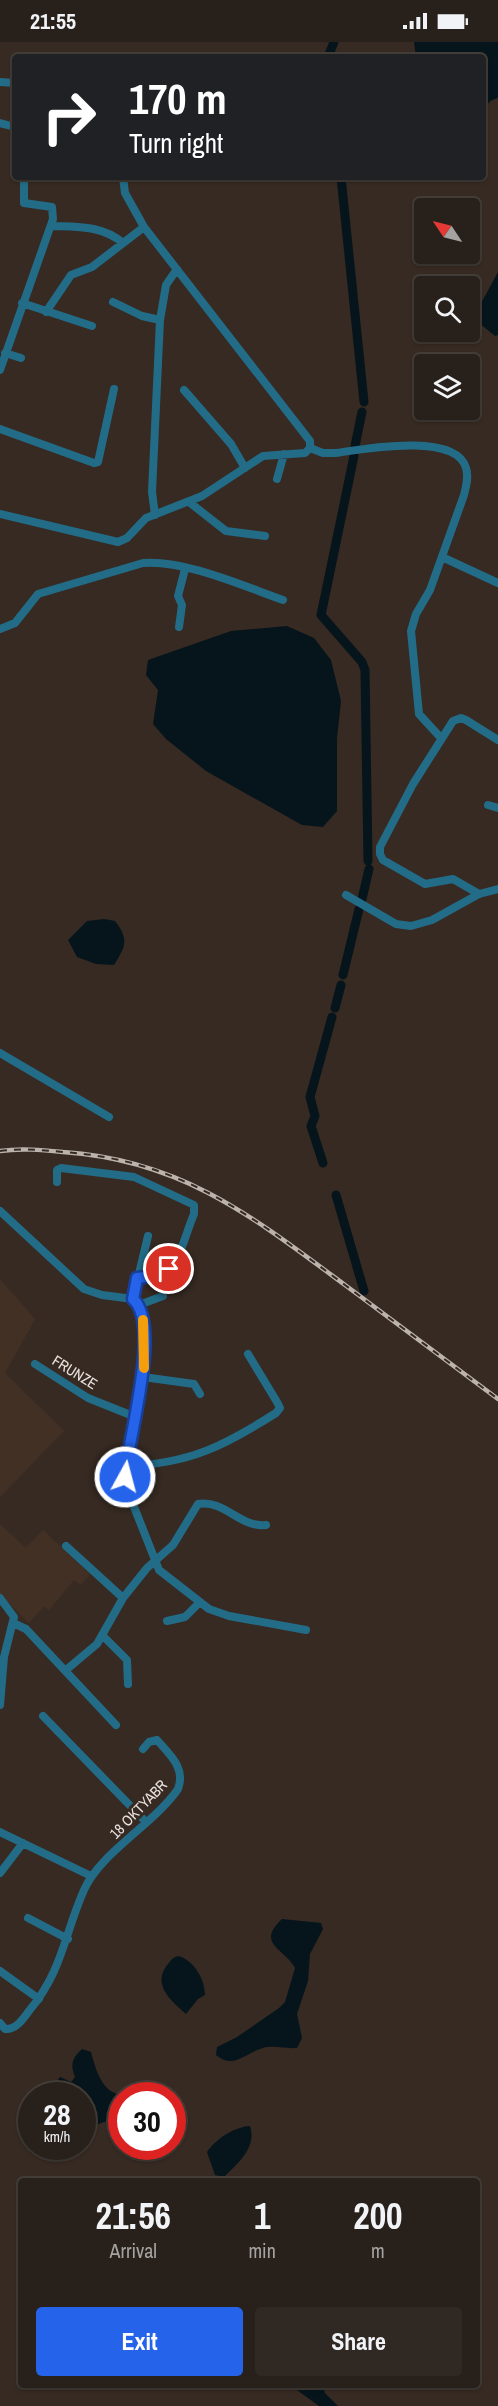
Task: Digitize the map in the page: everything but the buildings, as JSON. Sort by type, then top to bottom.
[{"type":"street","points":[[0,370],[51,226],[54,211],[52,207],[24,203],[24,180]]},
{"type":"street","points":[[0,514],[118,542],[127,538],[143,520],[189,502],[263,456],[305,453],[310,447],[310,441],[144,227],[125,193],[123,180]]},
{"type":"street","points":[[51,226],[95,228],[110,233],[123,243]]},
{"type":"street","points":[[46,312],[71,275],[87,270],[144,227]]},
{"type":"street","points":[[155,515],[152,492],[160,320],[166,285],[177,268]]},
{"type":"street","points":[[113,302],[142,316],[160,320]]},
{"type":"street","points":[[22,303],[92,326]]},
{"type":"street","points":[[5,353],[21,358]]},
{"type":"street","points":[[0,429],[98,462],[114,388]]},
{"type":"street","points":[[184,390],[231,444],[245,468]]},
{"type":"street","points":[[310,447],[323,453],[336,453],[421,445],[443,448],[461,459],[466,466],[467,481],[430,590],[413,621],[411,642],[419,714],[441,738]]},
{"type":"street","points":[[277,479],[284,454]]},
{"type":"street","points":[[189,502],[226,531],[265,536]]},
{"type":"street","points":[[442,557],[498,583]]},
{"type":"street","points":[[0,629],[15,623],[33,598],[47,590],[143,563],[185,569],[283,600]]},
{"type":"street","points":[[179,627],[182,605],[178,596],[185,569]]},
{"type":"street","points":[[479,894],[453,879],[425,884],[383,860],[380,854],[396,815],[453,721],[461,718],[498,740]]},
{"type":"street","points":[[488,805],[498,808]]},
{"type":"street","points":[[346,895],[376,914],[405,926],[432,920],[479,894],[498,890]]},
{"type":"street","points":[[0,1053],[109,1117]]},
{"type":"street","points":[[57,1182],[57,1170],[61,1168],[134,1177],[194,1205],[194,1214],[169,1269],[161,1275],[137,1278]]},
{"type":"street","points":[[0,1211],[84,1289],[136,1302],[163,1296]]},
{"type":"street","points":[[148,1236],[137,1278],[136,1302],[143,1315],[143,1377],[133,1416],[126,1466],[126,1493],[146,1534],[154,1561],[165,1576],[199,1603],[229,1616],[306,1630]]},
{"type":"street","points":[[126,1466],[162,1463],[212,1451],[276,1413],[280,1408],[248,1354]]},
{"type":"street","name":"FRUNZE","points":[[35,1364],[52,1372],[88,1398],[133,1416]]},
{"type":"street","points":[[143,1377],[194,1384],[201,1394]]},
{"type":"street","points":[[66,1670],[103,1636],[123,1598],[154,1561],[172,1545],[198,1504],[204,1503],[218,1507],[248,1524],[266,1524]]},
{"type":"street","points":[[66,1546],[123,1598]]},
{"type":"street","points":[[0,1598],[12,1611],[13,1623],[4,1656],[0,1705]]},
{"type":"street","points":[[167,1622],[185,1617],[199,1603]]},
{"type":"street","points":[[13,1623],[26,1629],[116,1725]]},
{"type":"street","points":[[103,1636],[127,1660],[128,1684]]},
{"type":"street","points":[[43,1716],[146,1822]]},
{"type":"street","name":"18 OKTYABR","points":[[2,2026],[20,2023],[52,1979],[91,1876],[174,1796],[180,1784],[181,1774],[177,1764],[157,1740],[149,1742],[143,1749]]},
{"type":"street","points":[[0,1832],[91,1876]]},
{"type":"street","points":[[0,1873],[23,1843]]},
{"type":"street","points":[[28,1918],[68,1939]]},
{"type":"street","points":[[0,1971],[39,1999]]},
{"type":"shaded area","points":[[414,42],[498,42],[498,98],[486,106],[486,54],[416,54]]},
{"type":"shaded area","points":[[498,272],[498,335],[495,336],[480,324],[480,305]]},
{"type":"shaded area","points":[[287,626],[314,638],[331,660],[341,701],[337,738],[337,811],[323,827],[302,825],[206,771],[166,739],[153,724],[158,690],[146,675],[148,660],[231,631]]},
{"type":"shaded area","points":[[104,919],[115,921],[124,938],[121,953],[114,965],[96,964],[77,957],[68,940],[87,921]]},
{"type":"shaded area","points":[[0,1279],[35,1319],[5,1373],[64,1431],[0,1497]]},
{"type":"shaded area","points":[[0,1524],[26,1548],[43,1530],[90,1574],[81,1585],[74,1580],[49,1610],[44,1606],[29,1623],[0,1594]]},
{"type":"shaded area","points":[[282,1919],[321,1923],[323,1929],[310,1954],[308,1981],[297,2014],[302,2038],[297,2048],[267,2047],[234,2061],[222,2059],[216,2055],[217,2047],[237,2037],[285,2002],[295,1968],[275,1946],[271,1935]]},
{"type":"shaded area","points":[[179,1956],[194,1966],[201,1977],[205,1995],[198,1999],[186,2014],[169,1998],[162,1985],[163,1971],[175,1957]]},
{"type":"shaded area","points":[[82,2049],[91,2052],[101,2080],[108,2089],[108,2121],[96,2125],[96,2082],[71,2082],[75,2077],[73,2062]]},
{"type":"shaded area","points":[[60,2077],[71,2082],[56,2082]]},
{"type":"shaded area","points":[[250,2126],[251,2141],[245,2154],[224,2177],[215,2175],[207,2152],[226,2135]]},
{"type":"shaded area","points":[[294,2388],[324,2388],[325,2393],[338,2406],[319,2406]]},
{"type":"waterway","points":[[329,54],[334,42]]},
{"type":"waterway","points":[[341,180],[364,402]]},
{"type":"waterway","points":[[355,446],[362,412]]},
{"type":"waterway","points":[[354,456],[321,615],[362,662],[365,670],[368,861]]},
{"type":"waterway","points":[[362,899],[369,869]]},
{"type":"waterway","points":[[343,975],[359,909]]},
{"type":"waterway","points":[[335,1008],[341,985]]},
{"type":"waterway","points":[[323,1163],[311,1126],[315,1116],[310,1097],[332,1017]]},
{"type":"waterway","points":[[336,1195],[364,1291]]},
{"type":"railway","points":[[0,1151],[39,1150],[106,1157],[144,1167],[214,1196],[279,1237],[498,1399]]},
{"type":"slow traffic","points":[[143,1320],[144,1368]]},
{"type":"route","points":[[125,1477],[133,1416],[145,1361],[143,1315],[139,1305],[133,1299],[137,1278],[151,1278],[169,1269]]}]
